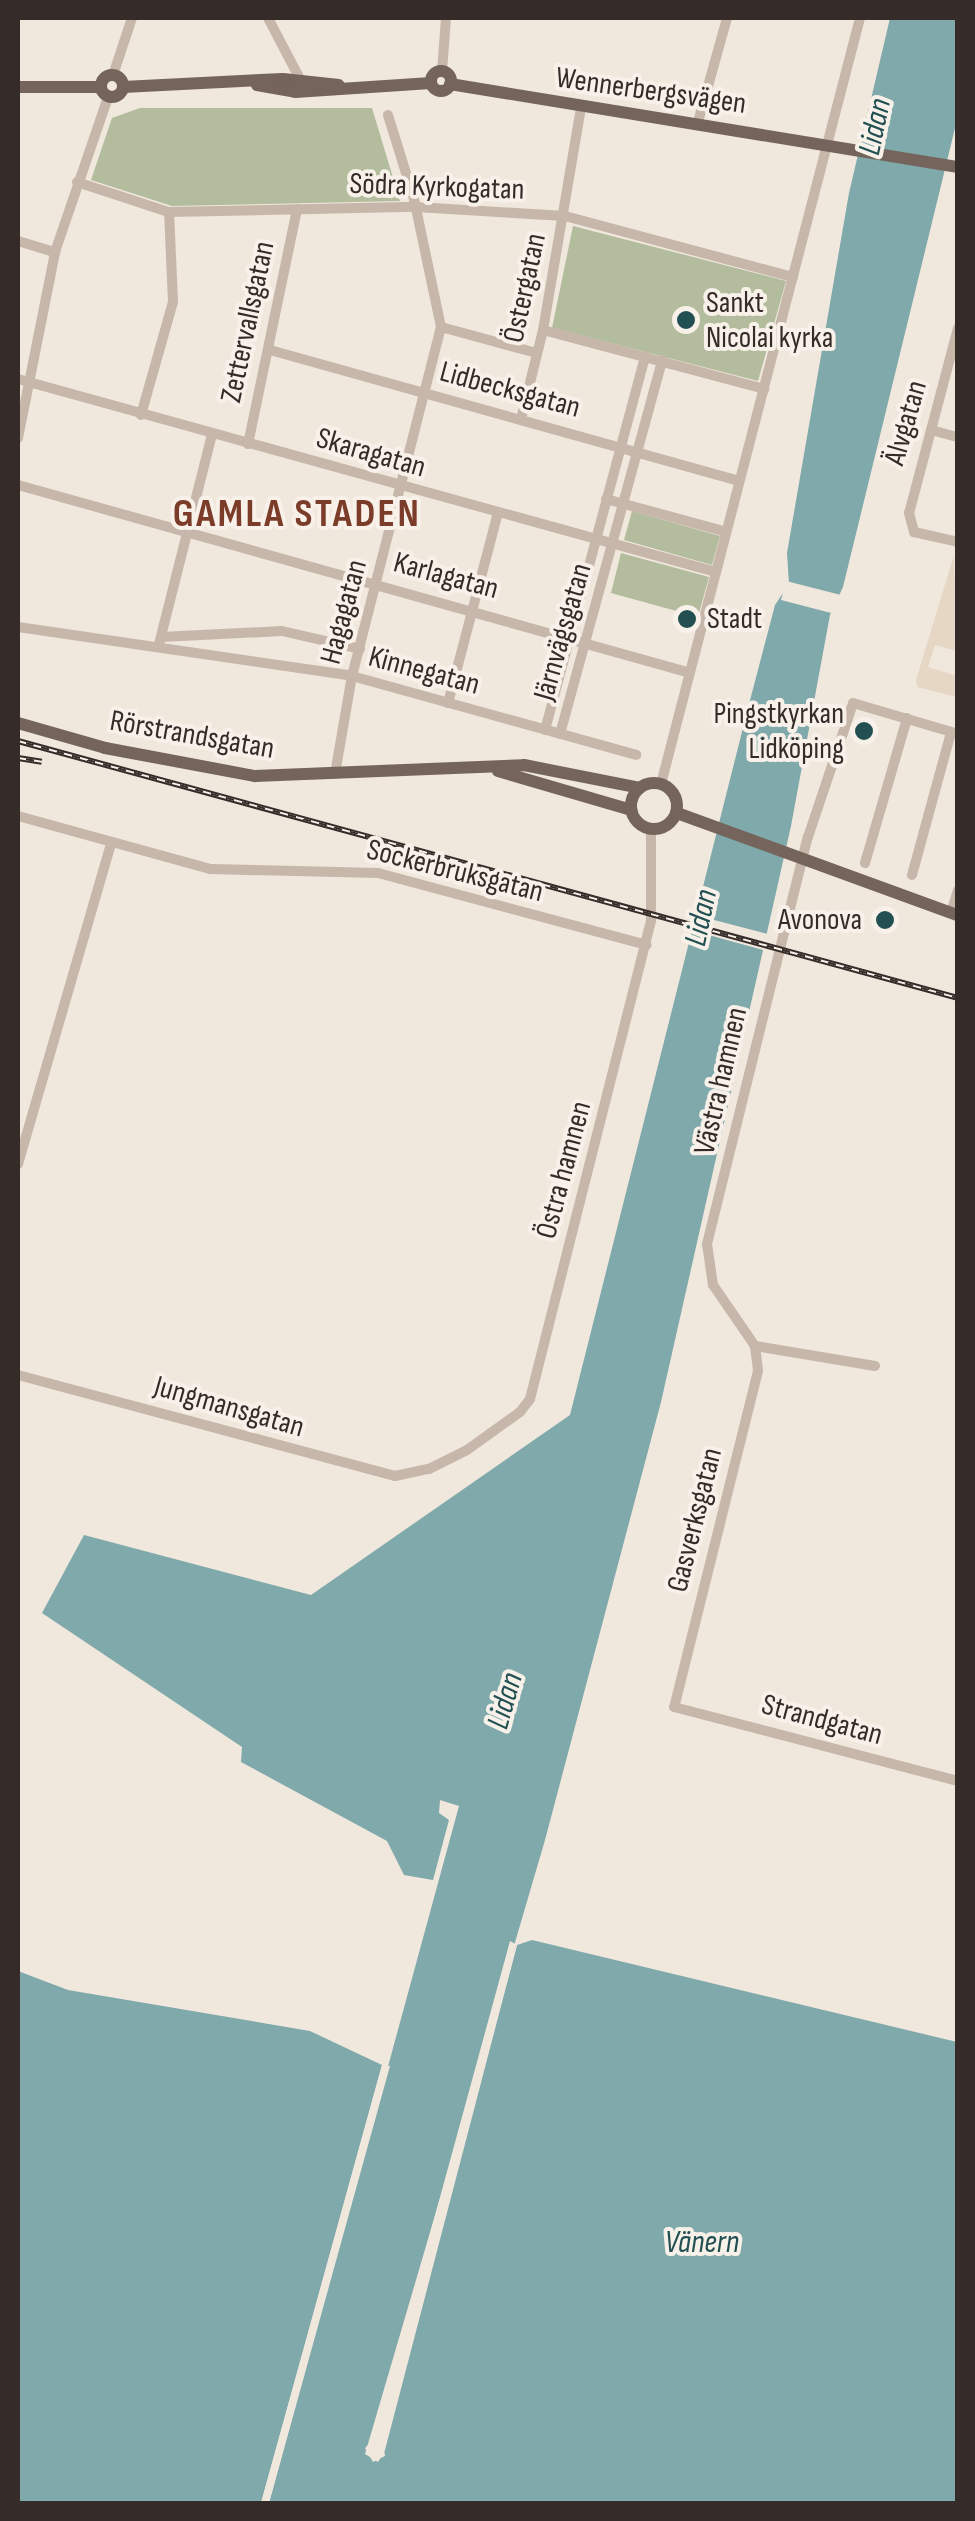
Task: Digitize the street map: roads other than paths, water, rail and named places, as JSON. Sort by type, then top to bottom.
[{"type":"main road","name":"Wennerbergsvägen","points":[[339,85],[432,82],[442,91],[446,78],[581,107],[846,143],[958,166]]},
{"type":"main road","points":[[18,88],[104,92],[118,81],[257,85],[300,80],[339,85]]},
{"type":"main road","points":[[104,92],[118,81]]},
{"type":"main road","points":[[257,85],[295,92],[339,85]]},
{"type":"main road","name":"Rörstrandsgatan","points":[[18,723],[218,770],[336,774],[524,766],[640,788]]},
{"type":"main road","name":"Rörstrandsgatan","points":[[482,767],[631,810]]},
{"type":"main road","points":[[661,784],[673,792],[677,813],[667,826],[651,830],[631,810],[640,788],[661,784]]},
{"type":"main road","points":[[677,813],[787,848],[954,914]]},
{"type":"street","points":[[118,81],[132,18]]},
{"type":"street","points":[[268,18],[300,80]]},
{"type":"street","points":[[446,18],[446,78]]},
{"type":"street","points":[[698,122],[726,18]]},
{"type":"street","points":[[661,784],[712,571],[764,389],[860,18]]},
{"type":"street","points":[[18,438],[22,381],[55,252],[104,92]]},
{"type":"street","name":"Östergatan","points":[[521,419],[565,216],[581,107]]},
{"type":"street","name":"Hagagatan","points":[[336,774],[352,676],[441,327],[416,207],[388,115]]},
{"type":"street","name":"Södra Kyrkogatan","points":[[77,182],[169,212],[416,207],[565,216],[793,277]]},
{"type":"street","name":"Zettervallsgatan","points":[[248,444],[297,210]]},
{"type":"street","points":[[142,415],[173,302],[169,212]]},
{"type":"street","points":[[18,241],[55,252]]},
{"type":"street","points":[[441,327],[537,353]]},
{"type":"street","points":[[543,330],[764,389]]},
{"type":"street","name":"Älvgatan","points":[[957,330],[909,513],[914,532],[957,539]]},
{"type":"street","name":"Lidbecksgatan","points":[[270,350],[736,480]]},
{"type":"street","name":"Järnvägsgatan","points":[[545,730],[645,356]]},
{"type":"street","name":"Järnvägsgatan","points":[[560,734],[662,360]]},
{"type":"street","name":"Skaragatan","points":[[22,381],[712,571]]},
{"type":"street","points":[[931,430],[958,437]]},
{"type":"street","points":[[212,434],[160,641],[291,632],[318,644],[360,649]]},
{"type":"street","name":"Karlagatan","points":[[18,485],[190,528],[687,672]]},
{"type":"street","points":[[606,498],[723,531]]},
{"type":"street","points":[[448,702],[498,513]]},
{"type":"street","name":"Kinnegatan","points":[[18,627],[160,641],[352,676],[636,755]]},
{"type":"street","name":"Västra hamnen","points":[[756,1346],[713,1285],[707,1244],[804,855],[853,702],[908,718]]},
{"type":"street","points":[[865,864],[908,718],[954,733],[912,875]]},
{"type":"street","name":"Sockerbruksgatan","points":[[18,816],[212,870],[378,873],[646,945]]},
{"type":"street","name":"Östra hamnen","points":[[428,1470],[500,1428],[530,1399],[646,945],[654,901],[651,830]]},
{"type":"street","points":[[18,1164],[112,844]]},
{"type":"street","points":[[954,914],[958,890]]},
{"type":"street","points":[[756,1346],[875,1366]]},
{"type":"street","name":"Gasverksgatan","points":[[674,1707],[758,1371],[756,1346]]},
{"type":"street","name":"Jungmansgatan","points":[[18,1375],[375,1473],[428,1470]]},
{"type":"street","name":"Strandgatan","points":[[674,1707],[958,1782]]},
{"type":"water","points":[[890,18],[957,18],[957,120],[843,587],[830,615],[791,826],[661,1402],[545,1840],[365,2454],[378,2462],[385,2450],[517,1945],[532,1940],[957,2042],[957,2503],[269,2503],[459,1806],[440,1800],[439,1813],[449,1820],[433,1880],[404,1875],[387,1841],[241,1762],[242,1747],[42,1613],[84,1535],[311,1595],[570,1415],[775,605],[789,584],[787,553],[849,193]]},
{"type":"water","points":[[18,1971],[68,1990],[310,2031],[382,2065],[261,2503],[18,2504]]},
{"type":"railway","points":[[18,741],[958,998]]},
{"type":"railway","points":[[18,758],[42,762]]},
{"type":"place","name":"Sankt Nicolai kyrka","points":[[686,320]]},
{"type":"place","name":"Stadt","points":[[687,619]]},
{"type":"place","name":"Pingstkyrkan Lidköping","points":[[864,731]]},
{"type":"place","name":"Avonova","points":[[885,920]]},
{"type":"district","name":"GAMLA STADEN","points":[[297,514]]},
{"type":"water label","name":"Lidan","points":[[876,127]]},
{"type":"water label","name":"Lidan","points":[[702,918]]},
{"type":"water label","name":"Lidan","points":[[506,1701]]},
{"type":"water label","name":"Vänern","points":[[702,2243]]}]
